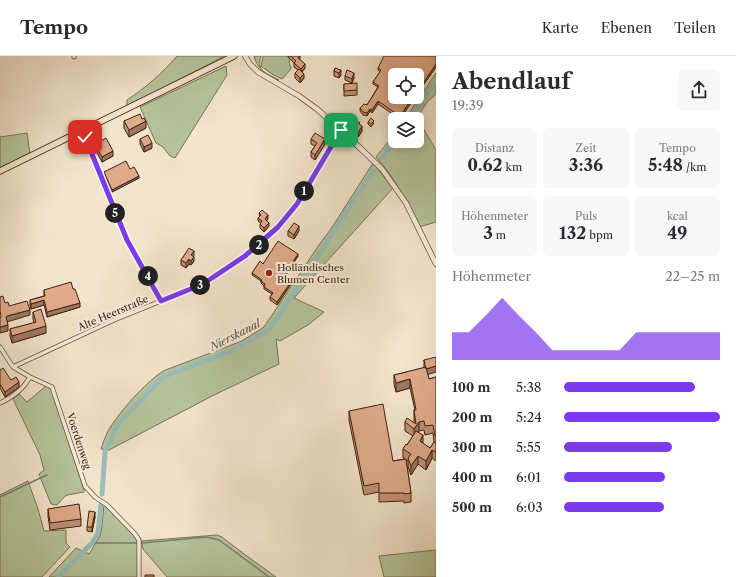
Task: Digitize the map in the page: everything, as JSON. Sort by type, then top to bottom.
[{"type":"main road","points":[[0,171],[234,56]]},
{"type":"street","points":[[245,56],[258,72],[299,96],[317,109],[382,169],[406,203],[436,264]]},
{"type":"street","name":"Alte Heerstraße","points":[[13,367],[114,320],[203,284],[245,256],[278,227],[297,204],[341,130]]},
{"type":"street","points":[[83,131],[127,240],[161,301]]},
{"type":"street","name":"Voerdenweg","points":[[0,348],[13,367],[52,387],[54,390],[85,486],[95,497],[107,505],[136,534],[139,540],[139,577]]},
{"type":"street","points":[[0,403],[16,394],[26,384],[30,377]]},
{"type":"green space","points":[[177,56],[225,56],[127,106],[127,100],[154,80]]},
{"type":"green space","points":[[254,56],[261,56],[261,69],[279,80],[270,77],[263,72],[257,65]]},
{"type":"green space","points":[[263,56],[292,56],[289,61],[291,69],[282,79],[261,66]]},
{"type":"green space","points":[[226,66],[227,75],[175,158],[170,156],[163,147],[156,143],[140,107]]},
{"type":"green space","points":[[436,73],[436,94],[427,102],[421,112],[410,112],[415,104],[424,104],[424,91]]},
{"type":"green space","points":[[424,130],[436,150],[436,222],[419,227],[395,182],[376,157],[388,142],[388,148],[424,148]]},
{"type":"green space","points":[[27,133],[30,154],[0,169],[0,137]]},
{"type":"green space","points":[[373,163],[393,188],[294,298],[324,312],[308,325],[280,341],[276,339],[279,364],[214,395],[109,450],[101,449],[108,431],[119,415],[140,390],[156,376],[163,371],[242,341],[264,327],[331,229]]},
{"type":"green space","points":[[46,386],[51,388],[84,490],[84,492],[67,495],[57,505],[51,504],[39,474],[44,470],[40,455],[13,399],[19,394],[27,402]]},
{"type":"green space","points":[[28,481],[44,531],[66,530],[66,543],[70,547],[42,577],[0,577],[0,495]]},
{"type":"green space","points":[[104,504],[138,538],[138,577],[49,577],[76,548],[89,554],[100,536]]},
{"type":"green space","points":[[217,535],[222,537],[276,577],[167,577],[143,549],[141,541]]},
{"type":"green space","points":[[436,550],[436,577],[384,577],[379,556]]},
{"type":"building","points":[[291,56],[300,56],[298,58],[305,64],[301,69],[294,63],[296,61]]},
{"type":"building","points":[[384,56],[436,56],[436,64],[424,82],[424,68],[388,68],[388,104],[408,104],[403,112],[394,112],[378,101],[372,110],[370,109],[367,113],[363,112],[360,108],[364,104],[367,105],[379,86],[373,82],[381,70],[378,68]]},
{"type":"building","points":[[335,68],[341,70],[339,73],[334,71]]},
{"type":"building","points":[[299,69],[304,74],[300,78],[295,73]]},
{"type":"building","points":[[347,70],[354,73],[352,79],[345,76]]},
{"type":"building","points":[[357,83],[357,90],[344,91],[344,84]]},
{"type":"building","points":[[140,114],[142,119],[144,118],[146,121],[129,130],[124,121]]},
{"type":"building","points":[[353,117],[362,126],[358,133],[355,131],[357,127],[350,123]]},
{"type":"building","points":[[371,118],[374,121],[371,124],[368,122]]},
{"type":"building","points":[[96,131],[101,141],[106,138],[113,151],[102,157],[90,135]]},
{"type":"building","points":[[315,133],[325,139],[315,155],[311,152],[317,143],[311,139]]},
{"type":"building","points":[[148,135],[152,143],[144,147],[140,139]]},
{"type":"building","points":[[126,161],[130,169],[134,167],[139,176],[112,190],[104,172]]},
{"type":"building","points":[[262,210],[268,215],[265,219],[269,223],[264,228],[260,224],[262,221],[258,218],[261,215],[259,213]]},
{"type":"building","points":[[294,223],[299,226],[294,235],[288,231]]},
{"type":"building","points":[[278,241],[298,254],[283,277],[291,282],[277,302],[270,297],[273,293],[264,287],[265,284],[261,281],[262,280],[252,273],[260,261],[263,264]]},
{"type":"building","points":[[189,248],[194,251],[191,255],[194,257],[191,261],[189,259],[186,263],[181,260]]},
{"type":"building","points":[[71,282],[80,303],[47,312],[44,300],[31,304],[30,300],[45,296],[44,290]]},
{"type":"building","points":[[3,296],[5,303],[8,302],[9,306],[27,301],[30,310],[7,316],[8,325],[0,327],[0,297]]},
{"type":"building","points":[[41,309],[46,326],[12,336],[10,329],[36,322],[33,312]]},
{"type":"building","points":[[436,357],[436,366],[426,369],[424,360]]},
{"type":"building","points":[[426,367],[429,379],[436,377],[436,436],[433,425],[425,426],[424,421],[419,422],[414,429],[405,422],[407,418],[416,424],[414,410],[416,410],[410,379],[396,383],[394,375]]},
{"type":"building","points":[[3,368],[11,380],[16,377],[19,382],[5,392],[0,384],[0,370]]},
{"type":"building","points":[[383,404],[393,461],[406,459],[411,493],[379,493],[379,483],[364,486],[349,411]]},
{"type":"building","points":[[416,431],[423,435],[420,441],[430,448],[434,442],[436,443],[436,452],[432,450],[426,461],[418,456],[411,466],[408,458],[411,454],[403,449]]},
{"type":"building","points":[[79,504],[81,519],[50,523],[48,509]]},
{"type":"building","points":[[89,511],[95,512],[92,527],[87,527]]},
{"type":"building","points":[[145,575],[154,575],[154,577],[145,577]]},
{"type":"waterway","name":"Nierskanal","points":[[414,112],[436,80]]},
{"type":"waterway","name":"Nierskanal","points":[[382,158],[388,148]]},
{"type":"waterway","name":"Nierskanal","points":[[102,494],[105,452],[117,425],[163,377],[231,351],[270,329],[373,171]]},
{"type":"waterway","points":[[0,497],[47,475]]},
{"type":"waterway","name":"Nierskanal","points":[[58,577],[92,543],[98,533],[101,505]]},
{"type":"waterway","points":[[142,543],[207,537],[219,540],[269,577]]},
{"type":"waterway","points":[[92,543],[137,543]]},
{"type":"place","name":"Holländisches Blumen Center","points":[[269,273]]},
{"type":"route","points":[[85,137],[127,240],[161,301],[203,284],[245,256],[278,227],[297,204],[341,130]]}]
